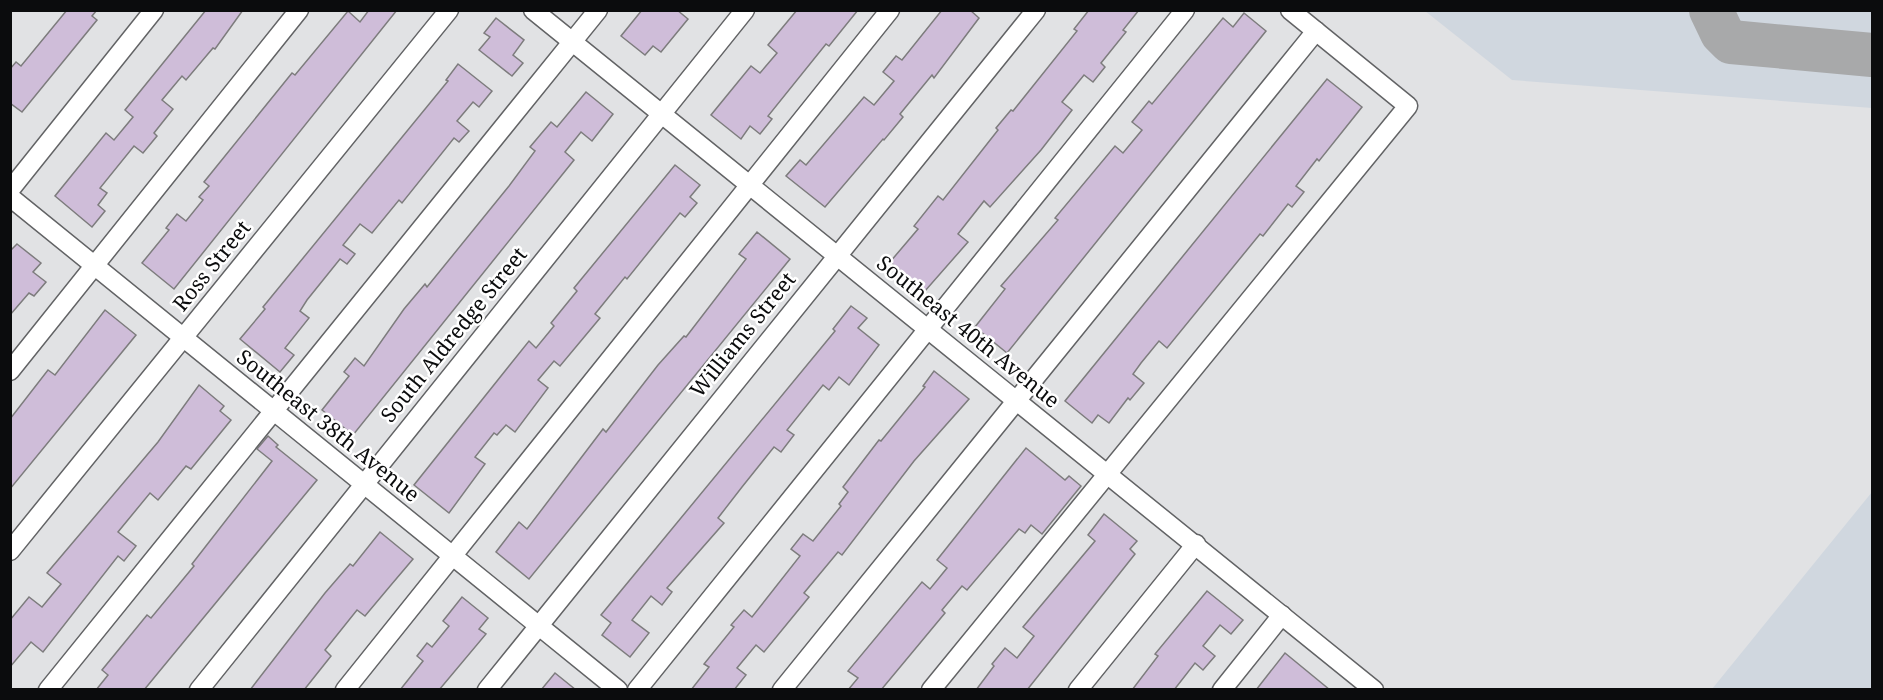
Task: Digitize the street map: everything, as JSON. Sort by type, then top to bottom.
[{"type":"street","points":[[10,190],[154,10]]},
{"type":"street","points":[[10,371],[299,10]]},
{"type":"street","name":"Ross Street","points":[[10,551],[449,10]]},
{"type":"street","name":"Southeast 40th Avenue","points":[[533,10],[1196,544],[1370,688]]},
{"type":"street","points":[[48,690],[598,10]]},
{"type":"street","name":"South Aldredge Street","points":[[199,690],[745,10]]},
{"type":"street","points":[[345,690],[890,10]]},
{"type":"street","name":"Williams Street","points":[[488,690],[836,255],[1036,10]]},
{"type":"street","points":[[637,690],[927,327],[1185,10]]},
{"type":"street","points":[[931,690],[1408,106],[1290,10]]},
{"type":"street","points":[[782,690],[1316,31]]},
{"type":"street","name":"Southeast 38th Avenue","points":[[10,197],[618,690]]},
{"type":"street","points":[[1078,690],[1196,544]]},
{"type":"street","points":[[1222,690],[1282,615]]},
{"type":"shaded area","points":[[1425,11],[1872,11],[1872,108],[1512,80]]},
{"type":"shaded area","points":[[1872,492],[1872,689],[1712,689]]},
{"type":"building","points":[[67,10],[97,10],[92,16],[97,20],[22,112],[10,103],[10,69],[16,62],[21,66]]},
{"type":"building","points":[[206,10],[243,10],[215,49],[213,48],[186,80],[182,76],[162,100],[173,109],[154,133],[157,136],[143,153],[134,146],[100,188],[107,193],[98,205],[105,211],[92,227],[55,196],[106,133],[114,140],[133,117],[125,110]]},
{"type":"building","points":[[369,10],[397,10],[174,289],[142,263],[169,230],[166,228],[177,214],[186,221],[203,200],[199,197],[209,186],[204,182],[292,73],[295,75],[348,11],[360,22]]},
{"type":"building","points":[[642,10],[677,10],[688,19],[661,52],[653,46],[645,55],[621,36]]},
{"type":"building","points":[[797,10],[858,10],[829,46],[826,44],[768,116],[772,119],[760,134],[750,126],[741,139],[711,115],[751,66],[760,73],[777,53],[768,45]]},
{"type":"building","points":[[942,10],[970,10],[979,18],[934,78],[932,75],[900,114],[903,117],[825,207],[786,176],[800,160],[806,165],[864,97],[874,105],[894,81],[883,72],[896,56],[902,60]]},
{"type":"building","points":[[1089,10],[1139,10],[1123,30],[1126,32],[1101,63],[1105,67],[1093,82],[1084,75],[1062,102],[1072,110],[1041,150],[990,207],[984,201],[958,234],[968,242],[925,291],[890,262],[918,229],[914,226],[938,196],[943,200],[998,130],[996,128],[1011,110],[1013,111],[1077,31],[1074,29]]},
{"type":"building","points":[[1244,13],[1266,31],[1007,353],[975,327],[1005,289],[1001,286],[1058,220],[1055,218],[1115,146],[1123,153],[1142,130],[1132,122],[1149,101],[1152,104],[1223,18],[1233,27]]},
{"type":"building","points":[[496,18],[524,40],[513,55],[523,63],[512,76],[479,50],[490,37],[484,33]]},
{"type":"building","points":[[458,64],[492,91],[479,107],[473,102],[457,121],[469,131],[459,142],[454,138],[402,203],[399,200],[372,233],[360,224],[343,245],[355,254],[347,264],[340,259],[300,311],[309,318],[285,348],[294,355],[280,372],[240,339],[265,309],[263,307],[448,81],[446,80]]},
{"type":"building","points":[[1327,79],[1362,107],[1296,186],[1304,192],[1292,207],[1288,204],[1263,236],[1260,234],[1167,348],[1159,341],[1133,374],[1144,383],[1130,400],[1128,398],[1109,423],[1098,415],[1092,423],[1065,401]]},
{"type":"building","points":[[586,92],[613,114],[592,141],[581,132],[565,152],[574,160],[353,435],[322,410],[349,376],[344,372],[355,358],[364,366],[404,309],[425,284],[427,287],[509,186],[535,151],[530,147],[551,122],[557,127]]},
{"type":"building","points":[[675,165],[700,185],[690,197],[697,203],[685,217],[680,213],[627,279],[625,277],[595,314],[600,318],[560,366],[554,361],[538,380],[548,388],[515,432],[506,425],[497,435],[494,433],[475,457],[485,464],[449,513],[414,485],[529,341],[536,348],[554,326],[551,323],[577,291],[574,288]]},
{"type":"building","points":[[757,232],[790,259],[529,579],[496,552],[519,522],[527,529],[603,429],[606,432],[658,365],[684,336],[686,337],[746,259],[739,254]]},
{"type":"building","points":[[17,244],[41,263],[33,272],[46,282],[34,296],[29,293],[10,315],[10,251]]},
{"type":"building","points":[[851,306],[867,318],[858,328],[879,345],[849,385],[839,377],[829,390],[823,385],[787,430],[794,435],[781,452],[774,447],[718,518],[724,523],[667,588],[672,592],[662,605],[651,596],[632,620],[649,633],[630,657],[602,635],[611,623],[601,615],[835,331],[833,329]]},
{"type":"building","points":[[105,310],[136,335],[10,489],[10,419],[48,370],[55,375]]},
{"type":"building","points":[[934,371],[969,399],[914,461],[842,555],[838,552],[804,593],[809,597],[764,652],[756,645],[737,668],[746,675],[734,690],[691,690],[709,667],[704,664],[734,627],[731,625],[744,610],[752,617],[800,556],[791,549],[803,534],[813,541],[841,506],[839,504],[848,492],[843,487],[879,440],[881,441],[925,387],[923,386]]},
{"type":"building","points":[[199,385],[224,406],[220,411],[231,420],[191,469],[186,466],[158,500],[150,493],[118,532],[136,546],[124,561],[118,556],[43,652],[31,642],[10,667],[10,620],[29,597],[42,607],[61,584],[47,573],[158,442]]},
{"type":"building","points":[[268,436],[278,445],[276,447],[317,480],[144,690],[96,690],[108,675],[102,670],[147,615],[151,618],[194,566],[192,564],[272,461],[257,449]]},
{"type":"building","points":[[1026,448],[1065,480],[1069,476],[1081,486],[1042,534],[1031,525],[1025,533],[1019,529],[967,590],[962,586],[942,610],[945,613],[881,690],[848,690],[858,678],[848,671],[922,582],[930,589],[947,568],[937,560]]},
{"type":"building","points":[[1104,514],[1137,541],[1130,549],[1135,554],[1027,690],[976,690],[1005,648],[1017,658],[1034,636],[1023,627],[1095,541],[1088,535]]},
{"type":"building","points":[[380,532],[413,559],[365,616],[357,610],[325,650],[331,656],[304,690],[250,690],[325,593],[350,564],[353,566]]},
{"type":"building","points":[[1207,591],[1243,620],[1231,634],[1220,625],[1203,646],[1215,656],[1203,670],[1195,663],[1174,690],[1132,690],[1158,656],[1155,654]]},
{"type":"building","points":[[462,597],[488,618],[479,629],[486,634],[439,690],[400,690],[423,661],[417,656],[427,643],[432,647],[449,626],[443,621]]},
{"type":"building","points":[[1285,653],[1330,690],[1256,690]]},
{"type":"building","points":[[555,673],[576,690],[541,690]]},
{"type":"taxiway","points":[[1711,10],[1722,33],[1731,42],[1872,55]]}]
